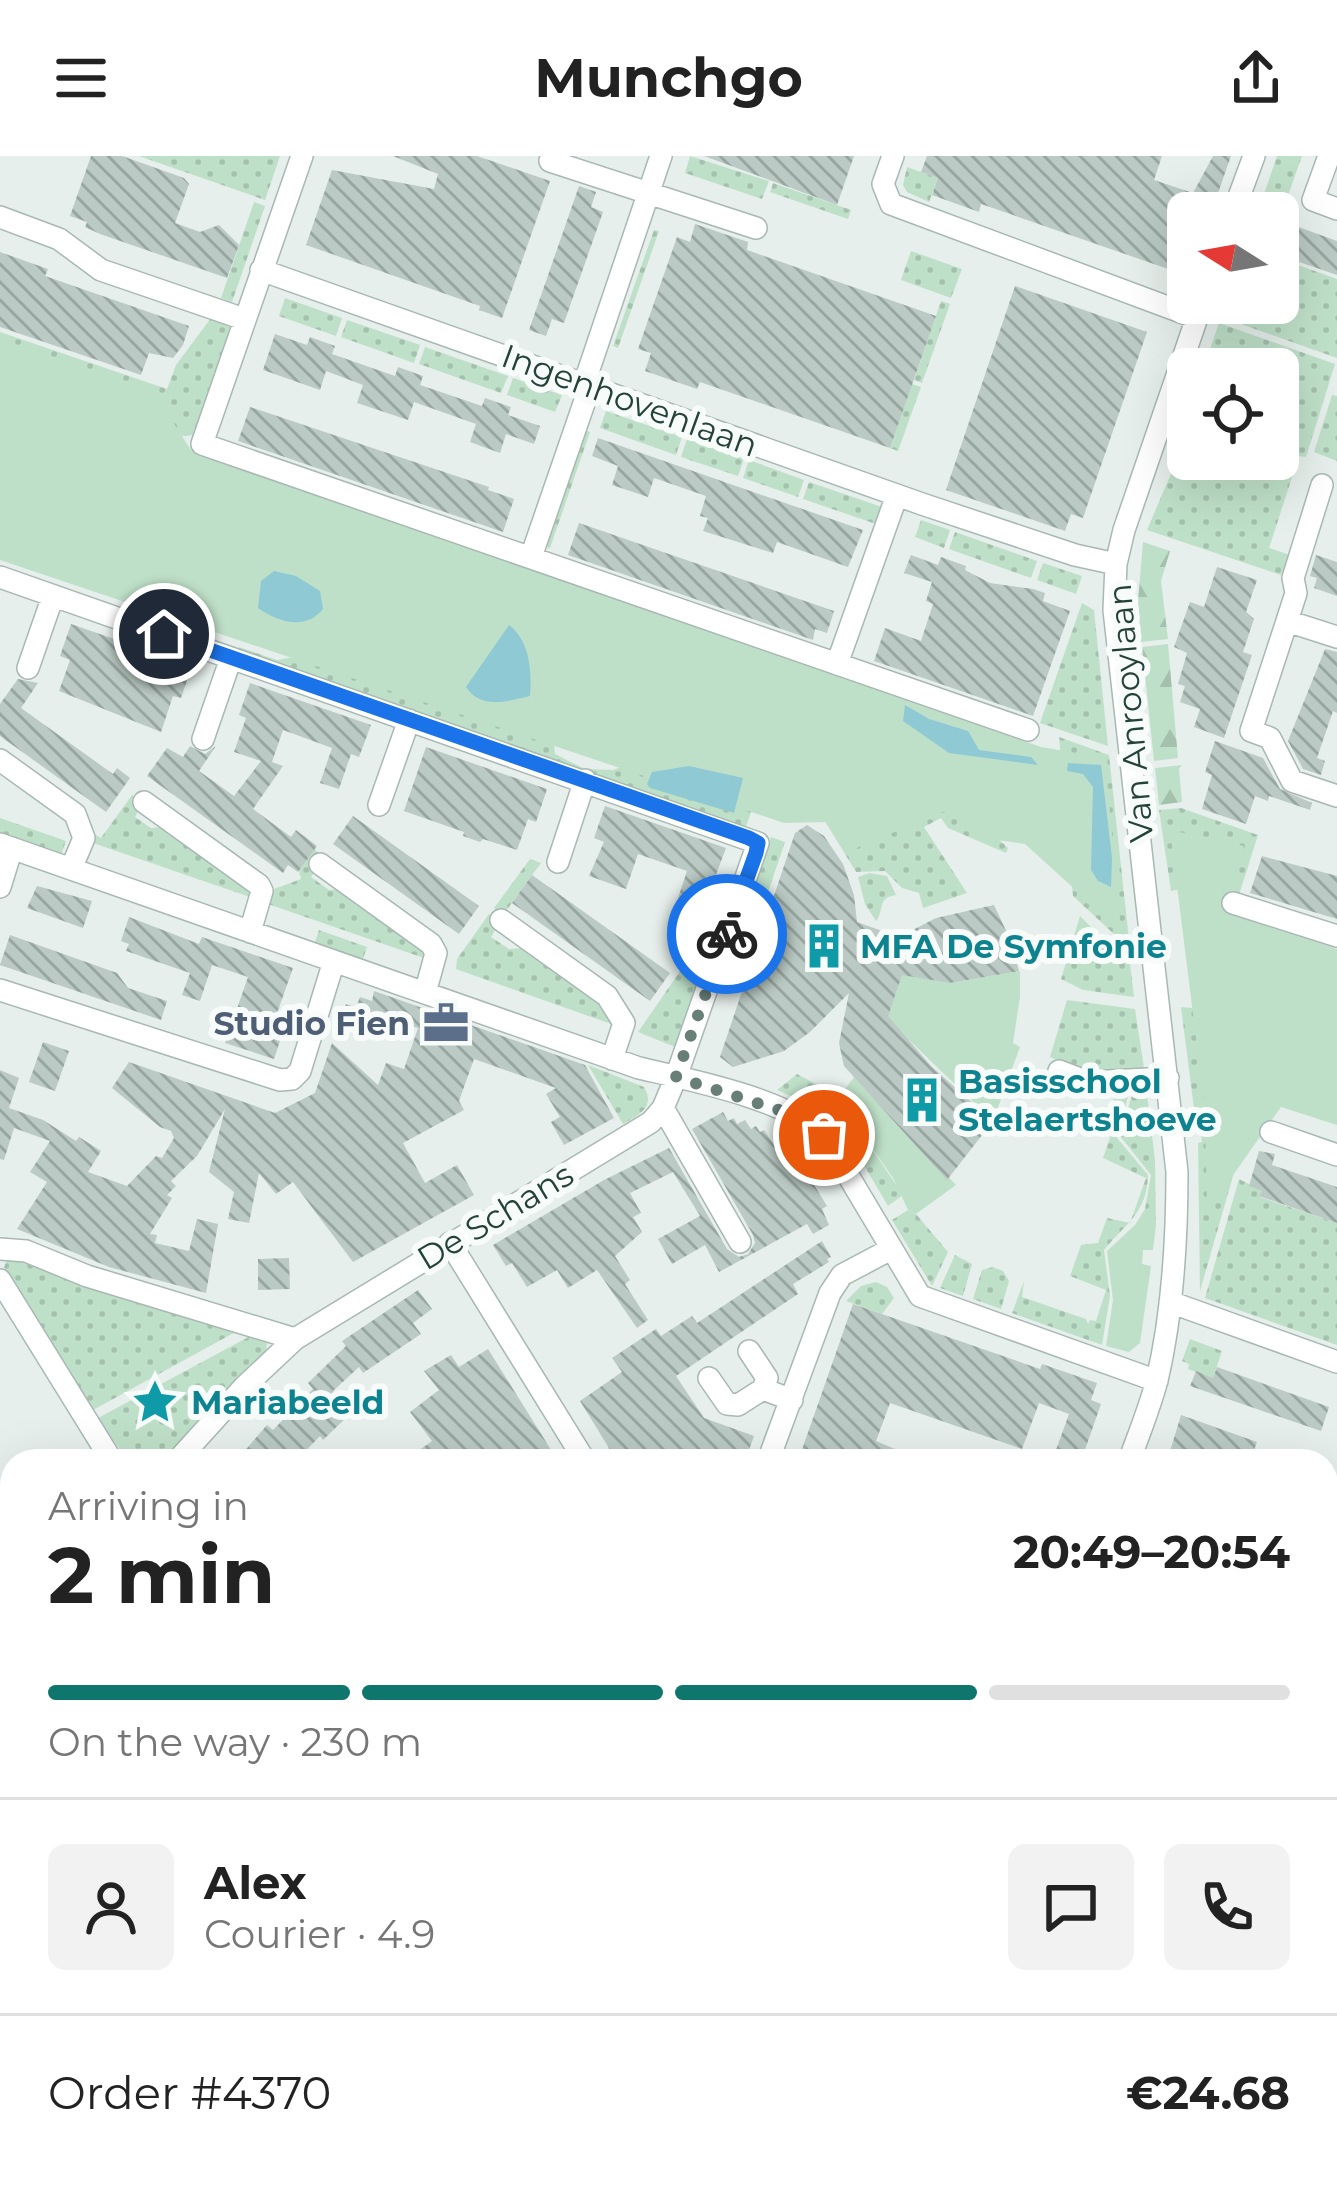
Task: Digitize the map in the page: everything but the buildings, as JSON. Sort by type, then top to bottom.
[{"type":"street","points":[[302,156],[202,444],[1028,730]]},
{"type":"street","points":[[531,557],[661,156]]},
{"type":"street","points":[[893,156],[884,184],[891,203],[1167,299]]},
{"type":"street","points":[[1241,192],[1254,156]]},
{"type":"street","points":[[1337,160],[1329,156],[1313,200],[1337,209]]},
{"type":"street","points":[[550,160],[756,228]]},
{"type":"street","points":[[0,217],[58,239],[101,270],[244,319]]},
{"type":"street","name":"Ingenhovenlaan","points":[[261,270],[897,495],[1116,564]]},
{"type":"street","name":"Van Anrooylaan","points":[[1134,1449],[1157,1382],[1170,1302],[1177,1239],[1177,1172],[1114,610],[1116,564],[1194,324]]},
{"type":"street","points":[[1322,485],[1293,578],[1296,593],[1251,730],[1270,738],[1292,781],[1337,796]]},
{"type":"street","points":[[838,664],[897,495]]},
{"type":"street","points":[[0,578],[758,843],[663,1108],[740,1243]]},
{"type":"street","points":[[28,668],[53,596]]},
{"type":"street","points":[[1287,620],[1337,637]]},
{"type":"street","points":[[203,739],[232,658]]},
{"type":"street","points":[[379,805],[409,720]]},
{"type":"street","points":[[0,760],[75,814],[84,838],[71,869]]},
{"type":"street","points":[[558,862],[585,780]]},
{"type":"street","points":[[144,802],[259,885],[262,892],[250,932]]},
{"type":"street","points":[[0,887],[6,846],[612,1059],[807,1119],[824,1135],[920,1296],[1157,1382]]},
{"type":"street","points":[[320,864],[431,944],[436,953],[425,993]]},
{"type":"street","points":[[1233,903],[1337,936]]},
{"type":"street","points":[[501,920],[618,1008],[625,1023],[612,1059]]},
{"type":"street","points":[[0,990],[280,1080],[292,1079],[300,1071],[334,962]]},
{"type":"street","points":[[1059,1071],[1088,1082],[1118,1084],[1168,1078]]},
{"type":"street","name":"De Schans","points":[[188,1449],[295,1339],[651,1122],[663,1108]]},
{"type":"street","points":[[1271,1132],[1337,1155]]},
{"type":"street","points":[[450,1243],[578,1449]]},
{"type":"street","points":[[0,1250],[26,1251],[87,1276],[295,1339]]},
{"type":"street","points":[[774,1449],[830,1293],[842,1275],[891,1250]]},
{"type":"street","points":[[0,1280],[105,1449]]},
{"type":"street","points":[[1170,1302],[1337,1362]]},
{"type":"street","points":[[709,1378],[727,1404],[738,1405],[763,1389],[767,1378],[749,1352]]},
{"type":"street","points":[[763,1389],[792,1400]]},
{"type":"green space","points":[[139,156],[280,156],[265,200]]},
{"type":"green space","points":[[690,156],[769,181],[762,199],[685,173]]},
{"type":"green space","points":[[1277,156],[1302,156],[1289,192],[1265,192]]},
{"type":"green space","points":[[907,167],[938,178],[929,202],[907,192],[903,185]]},
{"type":"green space","points":[[773,183],[851,210],[848,219],[770,192]]},
{"type":"green space","points":[[254,202],[265,206],[232,302],[221,298]]},
{"type":"green space","points":[[654,230],[659,231],[618,348],[613,346]]},
{"type":"green space","points":[[911,251],[962,269],[951,298],[901,280]]},
{"type":"green space","points":[[1299,265],[1337,279],[1337,358],[1241,324],[1299,324]]},
{"type":"green space","points":[[285,298],[342,318],[336,336],[279,316]]},
{"type":"green space","points":[[941,301],[950,304],[922,383],[914,380]]},
{"type":"green space","points":[[211,318],[230,327],[196,435],[0,447],[0,332],[167,389],[176,365]]},
{"type":"green space","points":[[347,320],[420,345],[414,363],[341,337]]},
{"type":"green space","points":[[1222,324],[1290,348],[1210,348]]},
{"type":"green space","points":[[0,339],[153,391],[191,450],[1041,747],[1105,758],[1121,931],[1025,844],[991,839],[945,811],[852,850],[828,822],[784,823],[0,560]]},
{"type":"green space","points":[[425,347],[508,376],[501,393],[419,364]]},
{"type":"green space","points":[[1299,351],[1335,364],[1306,457],[1299,456]]},
{"type":"green space","points":[[513,378],[562,395],[555,412],[507,395]]},
{"type":"green space","points":[[912,384],[921,387],[898,451],[890,448]]},
{"type":"green space","points":[[1332,395],[1337,396],[1337,461],[1314,452]]},
{"type":"green space","points":[[606,411],[682,437],[676,455],[600,428]]},
{"type":"green space","points":[[584,430],[590,432],[550,548],[544,546]]},
{"type":"green space","points":[[687,439],[744,459],[738,476],[681,457]]},
{"type":"green space","points":[[749,460],[804,480],[798,497],[743,478]]},
{"type":"green space","points":[[1168,480],[1291,480],[1269,548],[1290,555],[1281,575],[1147,530]]},
{"type":"green space","points":[[809,482],[882,507],[876,524],[803,499]]},
{"type":"green space","points":[[921,520],[950,530],[944,548],[915,537]]},
{"type":"green space","points":[[955,532],[1037,561],[1031,578],[949,549]]},
{"type":"green space","points":[[1143,542],[1170,551],[1161,581],[1168,639],[1141,642],[1138,601]]},
{"type":"green space","points":[[1043,563],[1082,576],[1076,594],[1037,580]]},
{"type":"green space","points":[[1082,603],[1094,610],[1108,746],[1040,723]]},
{"type":"green space","points":[[434,632],[550,706],[555,754],[583,768],[582,773],[237,653],[239,647],[277,660]]},
{"type":"green space","points":[[1168,644],[1178,758],[1154,761],[1142,647]]},
{"type":"green space","points":[[1059,737],[1109,755],[1130,949],[1073,896]]},
{"type":"green space","points":[[674,747],[769,762],[745,829],[586,774],[588,769],[613,770]]},
{"type":"green space","points":[[1182,765],[1182,802],[1159,805],[1155,768]]},
{"type":"green space","points":[[951,794],[1008,848],[1006,853],[948,828],[941,818],[924,827],[967,893],[923,908],[919,893],[902,888],[885,871],[856,872],[823,818]]},
{"type":"green space","points":[[132,795],[143,803],[135,817],[151,828],[162,827],[247,889],[250,897],[93,843]]},
{"type":"green space","points":[[1181,808],[1258,835],[1239,895],[1206,884],[1171,891],[1159,810]]},
{"type":"green space","points":[[0,818],[66,841],[61,855],[0,835]]},
{"type":"green space","points":[[1170,830],[1244,846],[1227,913],[1337,949],[1337,1125],[1281,1107],[1207,1212],[1205,1110]]},
{"type":"green space","points":[[771,837],[785,842],[764,904],[749,900]]},
{"type":"green space","points":[[314,849],[325,857],[311,877],[329,890],[340,889],[424,951],[424,958],[268,904],[274,889],[301,879],[299,871]]},
{"type":"green space","points":[[530,859],[541,863],[503,915],[494,908]]},
{"type":"green space","points":[[869,873],[887,876],[896,895],[883,902],[876,921],[865,904],[858,877]]},
{"type":"green space","points":[[489,914],[501,921],[491,937],[509,949],[522,948],[609,1010],[614,1025],[456,969],[457,959]]},
{"type":"green space","points":[[1080,916],[1094,930],[1090,935],[1099,943],[1104,938],[1130,963],[1134,997],[1083,990],[1061,979]]},
{"type":"green space","points":[[319,930],[367,947],[362,962],[314,945]]},
{"type":"green space","points":[[708,931],[715,933],[675,1047],[638,1032]]},
{"type":"green space","points":[[1020,971],[1013,1043],[1020,1047],[993,1121],[882,1014],[896,993],[899,973],[950,983]]},
{"type":"green space","points":[[1067,1000],[1135,1009],[1145,1075],[1092,1075],[1050,1057]]},
{"type":"green space","points":[[1181,1007],[1192,1008],[1252,1110],[1200,1291],[1198,1143],[1202,1142]]},
{"type":"green space","points":[[588,1065],[644,1087],[648,1100],[644,1110],[623,1124]]},
{"type":"green space","points":[[797,1074],[838,1096],[832,1114],[777,1090]]},
{"type":"green space","points":[[854,1077],[956,1185],[916,1214],[908,1210],[893,1178],[838,1099]]},
{"type":"green space","points":[[1146,1087],[1155,1160],[1156,1225],[1135,1225],[1145,1209],[1151,1175],[1120,1136],[1134,1088]]},
{"type":"green space","points":[[1130,1089],[1117,1138],[1148,1175],[1144,1199],[1131,1220],[1146,1178],[1103,1158],[1119,1111],[1112,1108],[1115,1090]]},
{"type":"green space","points":[[845,1109],[903,1195],[888,1206],[838,1121]]},
{"type":"green space","points":[[1239,1179],[1262,1191],[1260,1197],[1337,1223],[1337,1345],[1205,1298]]},
{"type":"green space","points":[[908,1210],[948,1252],[932,1286],[892,1220]]},
{"type":"green space","points":[[1107,1218],[1129,1223],[1104,1250],[1110,1296],[1102,1345],[1012,1313],[1024,1281],[1022,1297],[1086,1319],[1088,1324],[1096,1321],[1106,1290],[1070,1276],[1081,1245],[1098,1243]]},
{"type":"green space","points":[[1135,1225],[1156,1225],[1153,1250],[1143,1250],[1142,1264],[1151,1266],[1140,1343],[1129,1352],[1106,1346],[1113,1300],[1107,1251]]},
{"type":"green space","points":[[955,1255],[972,1264],[963,1296],[940,1288]]},
{"type":"green space","points":[[13,1259],[116,1296],[241,1329],[93,1410],[4,1267]]},
{"type":"green space","points":[[993,1267],[1009,1281],[1001,1309],[973,1299],[982,1270]]},
{"type":"green space","points":[[876,1282],[894,1298],[882,1314],[846,1301],[861,1286]]},
{"type":"green space","points":[[254,1334],[267,1340],[266,1354],[178,1449],[120,1449],[98,1418]]},
{"type":"green space","points":[[1190,1339],[1222,1351],[1213,1378],[1188,1369],[1189,1364],[1182,1361]]},
{"type":"water","points":[[274,571],[296,576],[320,591],[323,609],[308,620],[291,622],[258,608],[261,581]]},
{"type":"water","points":[[509,625],[525,648],[530,696],[495,702],[479,699],[466,687]]},
{"type":"water","points":[[905,705],[929,719],[968,731],[979,750],[1031,757],[1038,765],[949,753],[903,721]]},
{"type":"water","points":[[1068,763],[1101,765],[1111,887],[1098,881],[1091,870],[1093,787],[1083,774],[1067,771]]},
{"type":"water","points":[[689,766],[743,778],[734,813],[647,784],[652,772]]},
{"type":"way so far","points":[[727,934],[676,1077],[807,1119],[824,1135]]},
{"type":"place","name":"MFA De Symfonie","points":[[824,946]]},
{"type":"place","name":"Studio Fien","points":[[446,1023]]},
{"type":"place","name":"Basisschool Stelaertshoeve","points":[[922,1100]]},
{"type":"place","name":"Mariabeeld","points":[[155,1402]]},
{"type":"route","points":[[164,634],[749,838],[758,843],[756,853],[727,934]]}]
